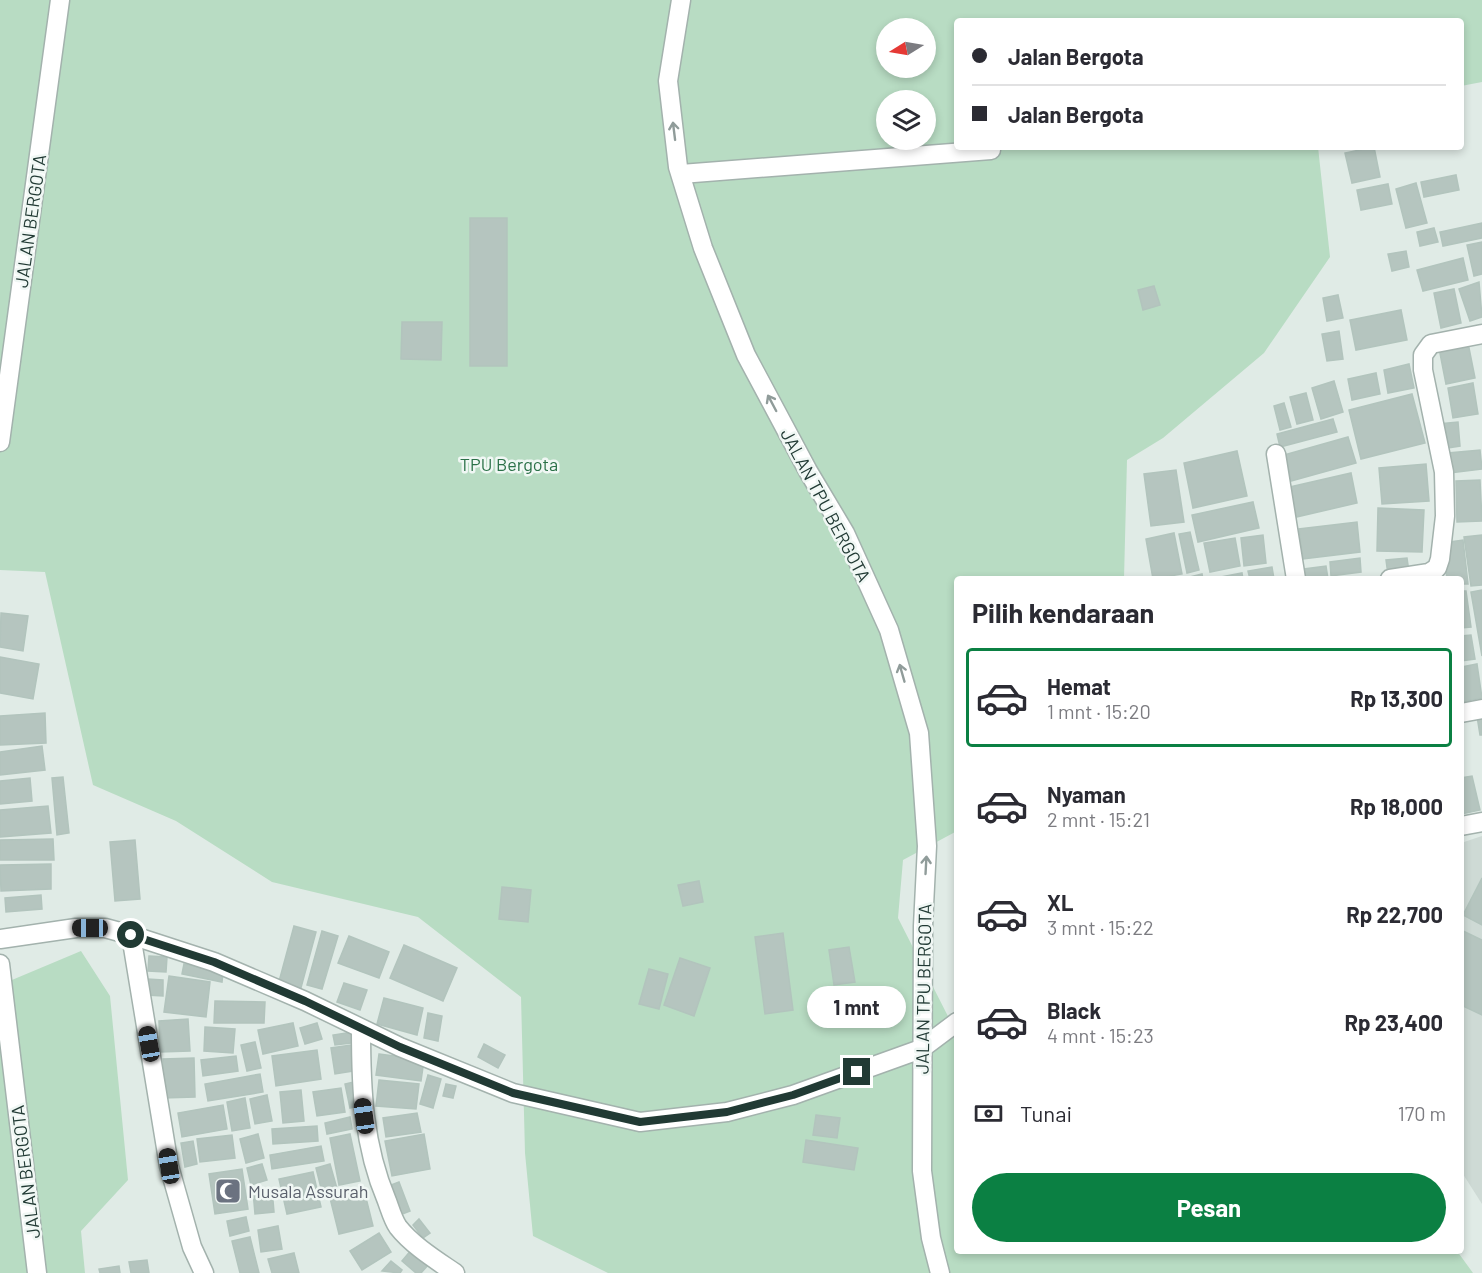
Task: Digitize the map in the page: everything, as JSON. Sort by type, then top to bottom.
[{"type":"street","name":"JALAN BERGOTA","points":[[0,441],[60,0]]},
{"type":"street","name":"JALAN TPU BERGOTA","points":[[681,0],[668,81],[681,174],[703,248],[746,355],[808,471],[845,533],[889,630],[919,733],[927,846],[921,1049],[922,1171],[931,1238],[940,1273]]},
{"type":"street","points":[[681,174],[991,150]]},
{"type":"street","points":[[1410,576],[1429,573],[1437,568],[1445,516],[1444,472],[1423,370],[1423,355],[1431,344],[1482,334]]},
{"type":"street","points":[[1276,454],[1296,576]]},
{"type":"street","points":[[1464,712],[1482,709]]},
{"type":"street","points":[[1464,825],[1482,822]]},
{"type":"street","points":[[0,939],[76,928],[105,928],[131,935],[214,962],[305,1001],[361,1029],[513,1093],[640,1122],[727,1112],[771,1100],[921,1049],[954,1024]]},
{"type":"street","points":[[131,935],[169,1166],[192,1247],[204,1273]]},
{"type":"street","name":"JALAN BERGOTA","points":[[0,964],[37,1273]]},
{"type":"street","points":[[361,1029],[361,1092],[368,1139],[381,1188],[397,1226],[434,1259],[455,1273]]},
{"type":"shaded area","points":[[1482,836],[1482,1204],[1464,1176],[1464,842]]},
{"type":"green space","name":"TPU Bergota","points":[[0,0],[1482,0],[1482,82],[1464,85],[1464,18],[954,18],[954,150],[1318,150],[1330,257],[1264,353],[1163,438],[1127,460],[1124,576],[954,576],[954,833],[903,860],[898,918],[954,1028],[954,1254],[1459,1254],[1473,1273],[608,1273],[533,1236],[525,1153],[521,997],[418,917],[272,882],[176,821],[93,785],[45,572],[0,570]]},
{"type":"green space","points":[[81,951],[110,996],[128,1180],[81,1231],[85,1273],[0,1273],[0,985]]},
{"type":"building","points":[[1375,150],[1380,177],[1352,183],[1345,153]]},
{"type":"building","points":[[1456,175],[1459,190],[1424,197],[1421,182]]},
{"type":"building","points":[[1416,183],[1427,223],[1406,228],[1396,189]]},
{"type":"building","points":[[1388,184],[1392,204],[1361,210],[1357,190]]},
{"type":"building","points":[[470,218],[507,218],[507,366],[470,366]]},
{"type":"building","points":[[1482,223],[1482,238],[1443,246],[1440,232]]},
{"type":"building","points":[[1434,228],[1438,242],[1420,246],[1417,232]]},
{"type":"building","points":[[1482,242],[1482,274],[1474,276],[1467,245]]},
{"type":"building","points":[[1406,251],[1409,267],[1392,271],[1388,254]]},
{"type":"building","points":[[1463,258],[1468,280],[1423,291],[1417,270]]},
{"type":"building","points":[[1479,282],[1482,317],[1470,321],[1459,289]]},
{"type":"building","points":[[1154,286],[1160,305],[1143,310],[1138,290]]},
{"type":"building","points":[[1454,289],[1461,323],[1441,328],[1434,293]]},
{"type":"building","points":[[1338,295],[1343,318],[1327,321],[1323,298]]},
{"type":"building","points":[[1401,310],[1407,340],[1356,350],[1350,320]]},
{"type":"building","points":[[402,322],[442,322],[441,360],[401,359]]},
{"type":"building","points":[[1339,331],[1343,359],[1327,361],[1322,334]]},
{"type":"building","points":[[1468,343],[1475,378],[1446,384],[1439,348]]},
{"type":"building","points":[[1409,364],[1414,388],[1388,393],[1384,370]]},
{"type":"building","points":[[1376,373],[1380,394],[1352,400],[1348,379]]},
{"type":"building","points":[[1334,381],[1343,412],[1321,419],[1312,388]]},
{"type":"building","points":[[1473,383],[1478,414],[1453,418],[1448,388]]},
{"type":"building","points":[[1306,393],[1313,420],[1297,424],[1290,397]]},
{"type":"building","points":[[1412,394],[1425,443],[1361,459],[1349,410]]},
{"type":"building","points":[[1284,403],[1291,427],[1280,430],[1274,406]]},
{"type":"building","points":[[1333,419],[1337,432],[1280,447],[1277,434]]},
{"type":"building","points":[[1458,422],[1460,446],[1442,449],[1438,424]]},
{"type":"building","points":[[1348,437],[1356,463],[1291,481],[1284,455]]},
{"type":"building","points":[[1480,450],[1482,469],[1450,473],[1448,453]]},
{"type":"building","points":[[1237,451],[1247,496],[1193,508],[1184,463]]},
{"type":"building","points":[[1426,464],[1429,501],[1382,504],[1379,468]]},
{"type":"building","points":[[1176,470],[1184,522],[1151,526],[1144,474]]},
{"type":"building","points":[[1351,473],[1357,503],[1292,518],[1285,488]]},
{"type":"building","points":[[1480,480],[1482,521],[1457,522],[1456,481]]},
{"type":"building","points":[[1253,502],[1259,528],[1198,542],[1192,515]]},
{"type":"building","points":[[1378,508],[1424,510],[1422,552],[1377,551]]},
{"type":"building","points":[[1357,522],[1360,552],[1303,559],[1299,529]]},
{"type":"building","points":[[1190,532],[1199,570],[1187,573],[1179,534]]},
{"type":"building","points":[[1174,533],[1182,574],[1152,576],[1146,539]]},
{"type":"building","points":[[1263,535],[1266,563],[1244,566],[1241,538]]},
{"type":"building","points":[[1482,535],[1482,585],[1471,586],[1464,537]]},
{"type":"building","points":[[1235,538],[1240,566],[1210,572],[1204,543]]},
{"type":"building","points":[[1463,540],[1468,584],[1464,584],[1464,576],[1447,576],[1443,543]]},
{"type":"building","points":[[1360,558],[1361,572],[1331,576],[1330,562]]},
{"type":"building","points":[[1407,558],[1409,572],[1388,575],[1386,560]]},
{"type":"building","points":[[1326,566],[1328,576],[1305,576],[1304,569]]},
{"type":"building","points":[[1272,567],[1274,576],[1249,576],[1248,571]]},
{"type":"building","points":[[1242,573],[1242,576],[1226,576]]},
{"type":"building","points":[[1482,590],[1482,656],[1471,592]]},
{"type":"building","points":[[1464,591],[1466,591],[1471,627],[1464,628]]},
{"type":"building","points":[[1,613],[28,616],[23,651],[0,647]]},
{"type":"building","points":[[1471,635],[1475,659],[1464,661],[1464,636]]},
{"type":"building","points":[[0,657],[39,664],[33,699],[0,693]]},
{"type":"building","points":[[1477,664],[1482,698],[1464,701],[1464,666]]},
{"type":"building","points":[[45,713],[46,743],[0,745],[0,716]]},
{"type":"building","points":[[1482,715],[1482,735],[1480,735],[1477,716]]},
{"type":"building","points":[[42,746],[45,770],[0,775],[0,752]]},
{"type":"building","points":[[1472,776],[1480,810],[1464,813],[1464,777]]},
{"type":"building","points":[[63,777],[69,833],[57,835],[52,778]]},
{"type":"building","points":[[30,778],[32,801],[0,804],[0,781]]},
{"type":"building","points":[[48,806],[51,833],[0,837],[0,810]]},
{"type":"building","points":[[53,839],[54,860],[0,860],[0,840]]},
{"type":"building","points":[[135,840],[140,899],[115,901],[110,842]]},
{"type":"building","points":[[51,864],[51,889],[1,891],[0,865]]},
{"type":"building","points":[[1482,878],[1482,925],[1464,916]]},
{"type":"building","points":[[699,881],[703,902],[683,906],[678,885]]},
{"type":"building","points":[[502,887],[531,890],[528,922],[499,919]]},
{"type":"building","points":[[41,895],[42,909],[6,912],[5,898]]},
{"type":"building","points":[[294,926],[316,932],[299,995],[277,989]]},
{"type":"building","points":[[322,931],[338,936],[322,989],[307,985]]},
{"type":"building","points":[[1464,931],[1482,940],[1482,1015],[1464,1006]]},
{"type":"building","points":[[783,933],[793,1010],[765,1014],[755,937]]},
{"type":"building","points":[[349,936],[389,952],[379,978],[338,963]]},
{"type":"building","points":[[404,945],[457,968],[443,1001],[390,978]]},
{"type":"building","points":[[849,947],[855,982],[834,985],[829,950]]},
{"type":"building","points":[[149,956],[167,957],[166,972],[148,971]]},
{"type":"building","points":[[680,958],[710,968],[694,1016],[664,1005]]},
{"type":"building","points":[[184,964],[223,973],[222,982],[182,974]]},
{"type":"building","points":[[649,969],[668,974],[659,1009],[639,1004]]},
{"type":"building","points":[[169,976],[210,982],[206,1017],[164,1012]]},
{"type":"building","points":[[147,979],[163,980],[163,996],[146,995]]},
{"type":"building","points":[[344,983],[367,990],[360,1010],[337,1002]]},
{"type":"building","points":[[384,998],[423,1008],[417,1035],[377,1024]]},
{"type":"building","points":[[215,1001],[265,1002],[264,1023],[214,1023]]},
{"type":"building","points":[[428,1013],[442,1016],[438,1041],[424,1038]]},
{"type":"building","points":[[188,1019],[190,1051],[160,1052],[159,1021]]},
{"type":"building","points":[[293,1023],[298,1046],[263,1054],[258,1030]]},
{"type":"building","points":[[317,1023],[322,1039],[305,1044],[300,1028]]},
{"type":"building","points":[[205,1027],[235,1029],[233,1053],[204,1051]]},
{"type":"building","points":[[358,1031],[359,1042],[335,1045],[333,1035]]},
{"type":"building","points":[[255,1042],[261,1068],[247,1071],[241,1045]]},
{"type":"building","points":[[358,1044],[359,1070],[335,1074],[331,1048]]},
{"type":"building","points":[[484,1044],[505,1055],[498,1068],[478,1057]]},
{"type":"building","points":[[317,1050],[321,1079],[276,1086],[272,1056]]},
{"type":"building","points":[[379,1054],[424,1060],[421,1081],[376,1075]]},
{"type":"building","points":[[236,1056],[238,1071],[203,1076],[201,1060]]},
{"type":"building","points":[[194,1058],[195,1097],[163,1098],[163,1059]]},
{"type":"building","points":[[260,1074],[263,1092],[208,1101],[205,1084]]},
{"type":"building","points":[[428,1075],[441,1079],[433,1108],[420,1104]]},
{"type":"building","points":[[379,1080],[419,1084],[416,1109],[376,1106]]},
{"type":"building","points":[[354,1082],[359,1106],[350,1108],[345,1084]]},
{"type":"building","points":[[446,1084],[456,1086],[453,1098],[443,1096]]},
{"type":"building","points":[[341,1088],[345,1112],[317,1116],[313,1092]]},
{"type":"building","points":[[301,1090],[304,1121],[283,1123],[280,1092]]},
{"type":"building","points":[[267,1095],[272,1121],[255,1124],[250,1099]]},
{"type":"building","points":[[245,1098],[250,1128],[232,1131],[227,1102]]},
{"type":"building","points":[[223,1105],[227,1129],[182,1137],[178,1113]]},
{"type":"building","points":[[417,1113],[421,1132],[386,1137],[383,1118]]},
{"type":"building","points":[[816,1115],[840,1118],[837,1138],[813,1135]]},
{"type":"building","points":[[350,1117],[352,1129],[327,1134],[325,1123]]},
{"type":"building","points":[[317,1126],[318,1141],[273,1144],[272,1129]]},
{"type":"building","points":[[258,1134],[264,1158],[246,1163],[240,1139]]},
{"type":"building","points":[[350,1134],[360,1181],[339,1185],[330,1138]]},
{"type":"building","points":[[424,1134],[430,1169],[392,1176],[385,1141]]},
{"type":"building","points":[[232,1135],[235,1158],[200,1162],[197,1139]]},
{"type":"building","points":[[806,1140],[858,1148],[854,1170],[803,1162]]},
{"type":"building","points":[[193,1141],[197,1164],[185,1167],[181,1143]]},
{"type":"building","points":[[321,1146],[324,1161],[272,1169],[270,1155]]},
{"type":"building","points":[[262,1164],[267,1180],[251,1185],[247,1168]]},
{"type":"building","points":[[330,1164],[338,1192],[323,1196],[316,1168]]},
{"type":"building","name":"Musala Assurah","points":[[242,1169],[248,1209],[215,1214],[209,1174]]},
{"type":"building","points":[[313,1172],[321,1207],[287,1214],[279,1179]]},
{"type":"building","points":[[399,1182],[410,1211],[397,1216],[386,1187]]},
{"type":"building","points":[[272,1189],[274,1212],[255,1214],[253,1191]]},
{"type":"building","points":[[364,1190],[373,1226],[339,1234],[330,1198]]},
{"type":"building","points":[[246,1217],[249,1231],[230,1236],[227,1221]]},
{"type":"building","points":[[419,1219],[430,1233],[423,1238],[413,1225]]},
{"type":"building","points":[[278,1226],[282,1249],[261,1252],[258,1230]]},
{"type":"building","points":[[379,1233],[391,1252],[362,1270],[350,1251]]},
{"type":"building","points":[[250,1237],[259,1273],[240,1273],[232,1241]]},
{"type":"building","points":[[412,1249],[429,1264],[421,1273],[416,1273],[402,1261]]},
{"type":"building","points":[[294,1253],[299,1273],[272,1273],[268,1259]]},
{"type":"building","points":[[147,1260],[149,1273],[131,1273],[129,1262]]},
{"type":"building","points":[[391,1261],[402,1270],[400,1273],[382,1271]]},
{"type":"building","points":[[119,1266],[120,1273],[100,1273],[99,1269]]},
{"type":"place","name":"Musala Assurah","points":[[228,1191]]},
{"type":"route","points":[[131,935],[214,962],[305,1001],[400,1047],[513,1093],[640,1122],[727,1112],[793,1095],[857,1072]]}]
